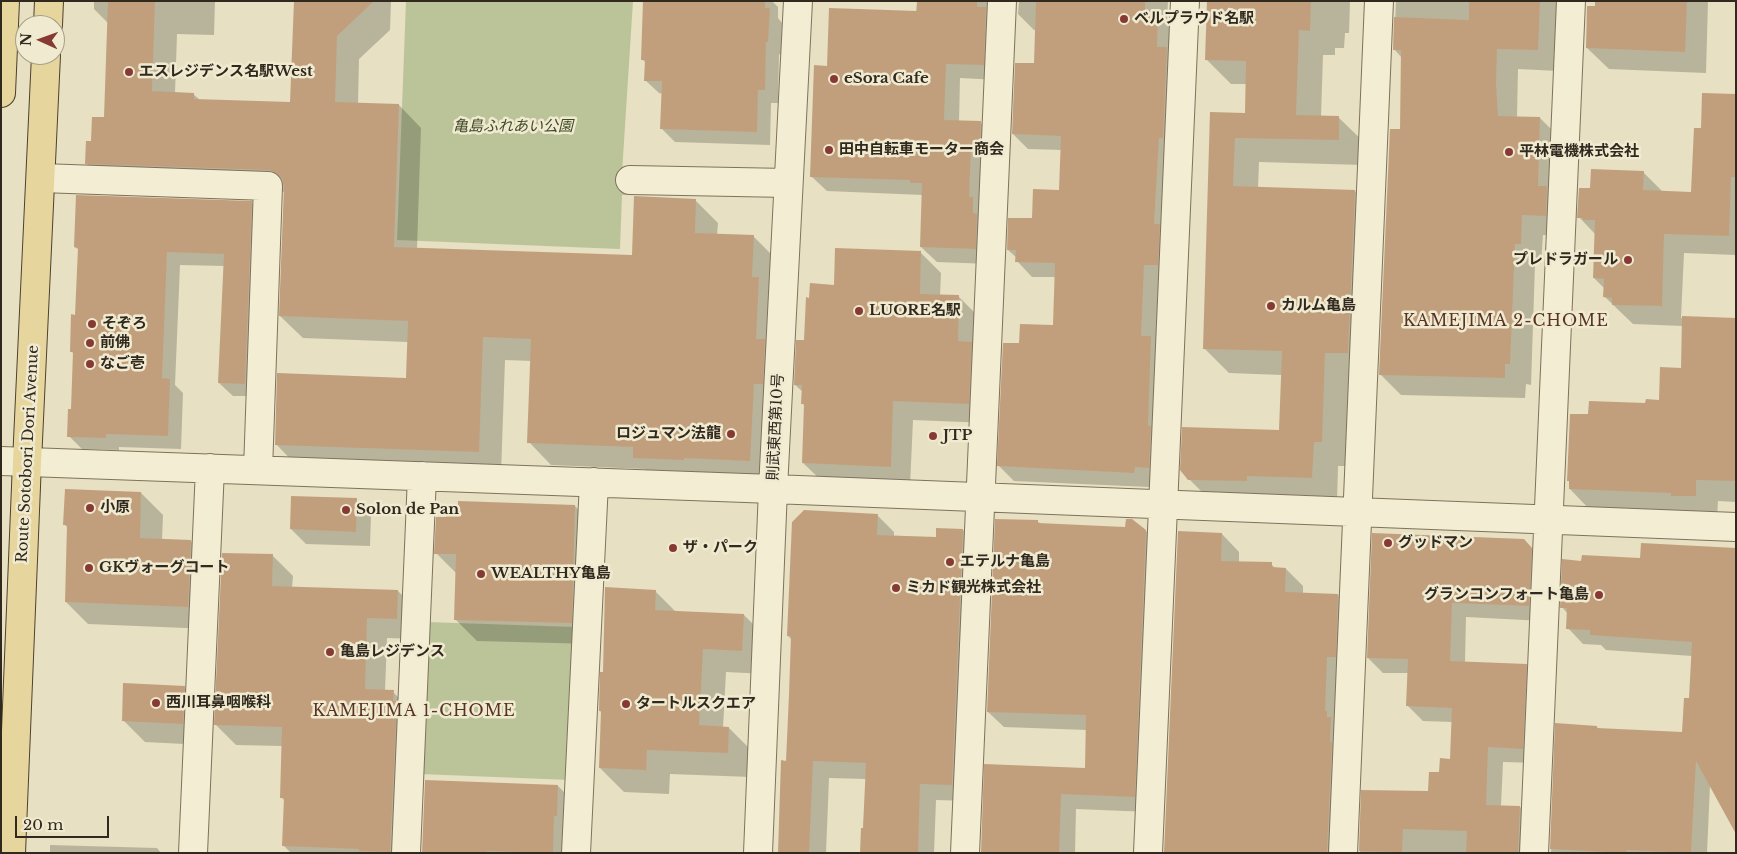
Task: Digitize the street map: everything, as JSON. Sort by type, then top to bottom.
[{"type":"main road","points":[[1,93],[5,1]]},
{"type":"main road","points":[[48,15],[49,1]]},
{"type":"main road","name":"Route Sotobori Dori Avenue","points":[[11,853],[14,461],[40,178],[46,65]]},
{"type":"street","name":"則武東西第10号","points":[[758,853],[773,489],[798,1]]},
{"type":"street","points":[[965,853],[1002,1]]},
{"type":"street","points":[[1148,853],[1185,1]]},
{"type":"street","points":[[1343,853],[1379,1]]},
{"type":"street","points":[[1534,853],[1571,1]]},
{"type":"street","points":[[40,178],[268,186],[258,470]]},
{"type":"street","points":[[630,180],[788,183]]},
{"type":"street","points":[[14,461],[1736,527]]},
{"type":"street","points":[[193,853],[210,468]]},
{"type":"street","points":[[406,853],[422,476]]},
{"type":"street","points":[[576,853],[594,482]]},
{"type":"green space","name":"亀島ふれあい公園","points":[[406,1],[633,1],[622,173],[628,173],[628,195],[622,195],[620,249],[397,240]]},
{"type":"green space","points":[[426,622],[575,627],[570,780],[420,774]]},
{"type":"building","points":[[108,1],[155,1],[152,91],[194,93],[194,99],[290,102],[294,1],[374,1],[337,36],[335,102],[399,104],[394,247],[632,255],[634,196],[696,199],[695,233],[754,235],[752,277],[759,277],[756,339],[765,339],[763,384],[754,384],[750,461],[633,458],[633,447],[527,443],[531,339],[483,337],[479,452],[275,445],[277,373],[406,378],[408,321],[279,316],[284,187],[282,178],[276,173],[269,170],[85,164],[86,141],[91,141],[92,117],[104,117]]},
{"type":"building","points":[[643,1],[765,1],[765,8],[770,8],[768,42],[766,42],[765,90],[758,90],[757,132],[660,129],[662,81],[644,81],[645,60],[641,60]]},
{"type":"building","points":[[917,1],[977,1],[977,7],[986,7],[984,65],[946,64],[944,120],[981,121],[980,147],[971,146],[969,197],[973,197],[973,213],[977,214],[976,249],[920,247],[922,183],[910,183],[910,180],[810,177],[814,65],[827,66],[829,8],[917,11]]},
{"type":"building","points":[[1036,1],[1145,2],[1145,10],[1158,10],[1157,47],[1167,47],[1163,138],[1159,138],[1154,224],[1160,224],[1158,265],[1144,265],[1141,336],[1151,336],[1148,426],[1151,426],[1149,468],[1135,467],[1134,473],[997,466],[1003,343],[1019,343],[1020,324],[1053,325],[1055,263],[1015,262],[1016,250],[1007,250],[1008,218],[1032,218],[1033,189],[1059,190],[1061,136],[1012,134],[1015,63],[1034,63]]},
{"type":"building","points":[[1207,1],[1311,1],[1310,31],[1299,30],[1296,115],[1339,116],[1339,140],[1235,138],[1233,186],[1355,190],[1348,353],[1325,353],[1322,442],[1314,442],[1312,478],[1247,476],[1247,481],[1188,480],[1180,470],[1182,427],[1279,430],[1282,351],[1203,349],[1210,112],[1245,113],[1246,61],[1205,60]]},
{"type":"building","points":[[1469,1],[1540,1],[1538,50],[1497,49],[1496,83],[1498,116],[1540,117],[1538,186],[1547,186],[1546,216],[1522,215],[1521,244],[1515,244],[1510,364],[1505,364],[1505,378],[1379,375],[1390,129],[1400,129],[1401,50],[1393,50],[1394,17],[1469,20]]},
{"type":"building","points":[[1595,1],[1687,1],[1685,52],[1586,48],[1587,6],[1595,6]]},
{"type":"building","points":[[1702,93],[1736,94],[1736,177],[1731,177],[1729,236],[1664,234],[1662,306],[1612,305],[1612,298],[1603,297],[1604,279],[1593,278],[1595,220],[1577,218],[1579,188],[1590,188],[1591,169],[1644,171],[1643,190],[1691,192],[1694,128],[1701,128]]},
{"type":"building","points":[[76,195],[252,201],[245,384],[218,383],[224,254],[167,252],[162,378],[170,379],[168,436],[106,434],[106,438],[67,437],[68,409],[71,409],[73,352],[70,352],[71,314],[75,315],[78,248],[74,247]]},
{"type":"building","points":[[835,248],[921,251],[920,294],[959,295],[958,341],[972,342],[969,404],[893,401],[891,467],[802,463],[804,404],[801,404],[802,385],[794,385],[796,340],[804,340],[806,297],[809,298],[810,283],[834,285]]},
{"type":"building","points":[[1682,316],[1736,318],[1736,481],[1696,480],[1696,496],[1671,496],[1671,493],[1569,489],[1569,481],[1567,481],[1570,414],[1588,414],[1589,401],[1645,403],[1646,399],[1659,400],[1660,367],[1681,368]]},
{"type":"building","points":[[65,489],[141,492],[140,538],[191,540],[188,607],[65,602],[67,525],[63,525]]},
{"type":"building","points":[[291,496],[357,498],[356,532],[290,529]]},
{"type":"building","points":[[458,501],[575,505],[572,623],[454,620],[456,554],[434,554],[436,517],[446,517],[446,505],[458,505]]},
{"type":"building","points":[[804,510],[878,514],[877,535],[936,537],[936,528],[963,529],[952,785],[920,784],[918,853],[860,853],[866,763],[813,761],[809,853],[778,853],[781,760],[786,761],[789,695],[791,636],[787,636],[792,522]]},
{"type":"building","points":[[995,519],[1038,520],[1038,523],[1125,527],[1126,519],[1132,519],[1146,530],[1135,797],[1061,794],[1059,853],[981,853],[984,764],[1085,768],[1086,715],[987,712]]},
{"type":"building","points":[[1178,531],[1222,533],[1221,561],[1272,562],[1272,567],[1286,568],[1285,592],[1338,594],[1336,657],[1327,657],[1325,711],[1327,711],[1327,717],[1331,717],[1330,742],[1332,742],[1327,853],[1164,853]]},
{"type":"building","points":[[1372,533],[1524,539],[1532,548],[1529,606],[1452,603],[1450,661],[1527,664],[1523,749],[1488,747],[1486,805],[1520,806],[1518,853],[1466,853],[1467,831],[1403,829],[1402,852],[1359,851],[1361,790],[1428,791],[1429,772],[1439,772],[1440,758],[1450,759],[1452,708],[1406,706],[1408,659],[1367,658]]},
{"type":"building","points":[[1641,543],[1736,548],[1736,834],[1696,761],[1691,853],[1627,850],[1627,853],[1550,849],[1555,723],[1597,726],[1597,728],[1682,732],[1684,698],[1689,698],[1692,642],[1590,635],[1590,630],[1566,629],[1567,608],[1560,608],[1562,559],[1581,561],[1582,555],[1640,558]]},
{"type":"building","points":[[222,553],[273,554],[272,586],[398,590],[397,619],[367,618],[365,689],[394,690],[393,701],[397,701],[390,852],[282,846],[284,798],[280,798],[282,727],[214,725]]},
{"type":"building","points":[[605,587],[656,590],[655,610],[744,614],[742,651],[703,649],[699,725],[729,727],[728,753],[647,750],[646,770],[599,768],[600,672],[603,672]]},
{"type":"building","name":"西川耳鼻咽喉科","points":[[123,683],[185,686],[183,724],[122,721]]},
{"type":"building","points":[[425,780],[558,785],[557,816],[554,816],[553,853],[487,851],[487,853],[422,853]]},
{"type":"place","name":"ベルプラウド名駅","points":[[1124,19]]},
{"type":"place","name":"エスレジデンス名駅West","points":[[129,72]]},
{"type":"place","name":"eSora Cafe","points":[[834,79]]},
{"type":"place","name":"田中自転車モーター商会","points":[[829,150]]},
{"type":"place","name":"平林電機株式会社","points":[[1509,152]]},
{"type":"place","name":"プレドラガール","points":[[1628,260]]},
{"type":"place","name":"カルム亀島","points":[[1271,306]]},
{"type":"place","name":"LUORE名駅","points":[[859,311]]},
{"type":"place","name":"そぞろ","points":[[92,324]]},
{"type":"place","name":"前佛","points":[[90,343]]},
{"type":"place","name":"なご壱","points":[[90,364]]},
{"type":"place","name":"ロジュマン法龍","points":[[731,434]]},
{"type":"place","name":"JTP","points":[[933,436]]},
{"type":"place","name":"小原","points":[[90,508]]},
{"type":"place","name":"Solon de Pan","points":[[346,510]]},
{"type":"place","name":"グッドマン","points":[[1388,543]]},
{"type":"place","name":"ザ・パーク","points":[[673,548]]},
{"type":"place","name":"エテルナ亀島","points":[[950,562]]},
{"type":"place","name":"GKヴォーグコート","points":[[89,568]]},
{"type":"place","name":"WEALTHY亀島","points":[[481,574]]},
{"type":"place","name":"ミカド観光株式会社","points":[[896,588]]},
{"type":"place","name":"グランコンフォート亀島","points":[[1599,595]]},
{"type":"place","name":"亀島レジデンス","points":[[330,652]]},
{"type":"place","name":"西川耳鼻咽喉科","points":[[156,703]]},
{"type":"place","name":"タートルスクエア","points":[[626,704]]},
{"type":"district","name":"KAMEJIMA 2-CHOME","points":[[1506,321]]},
{"type":"district","name":"KAMEJIMA 1-CHOME","points":[[414,711]]}]
